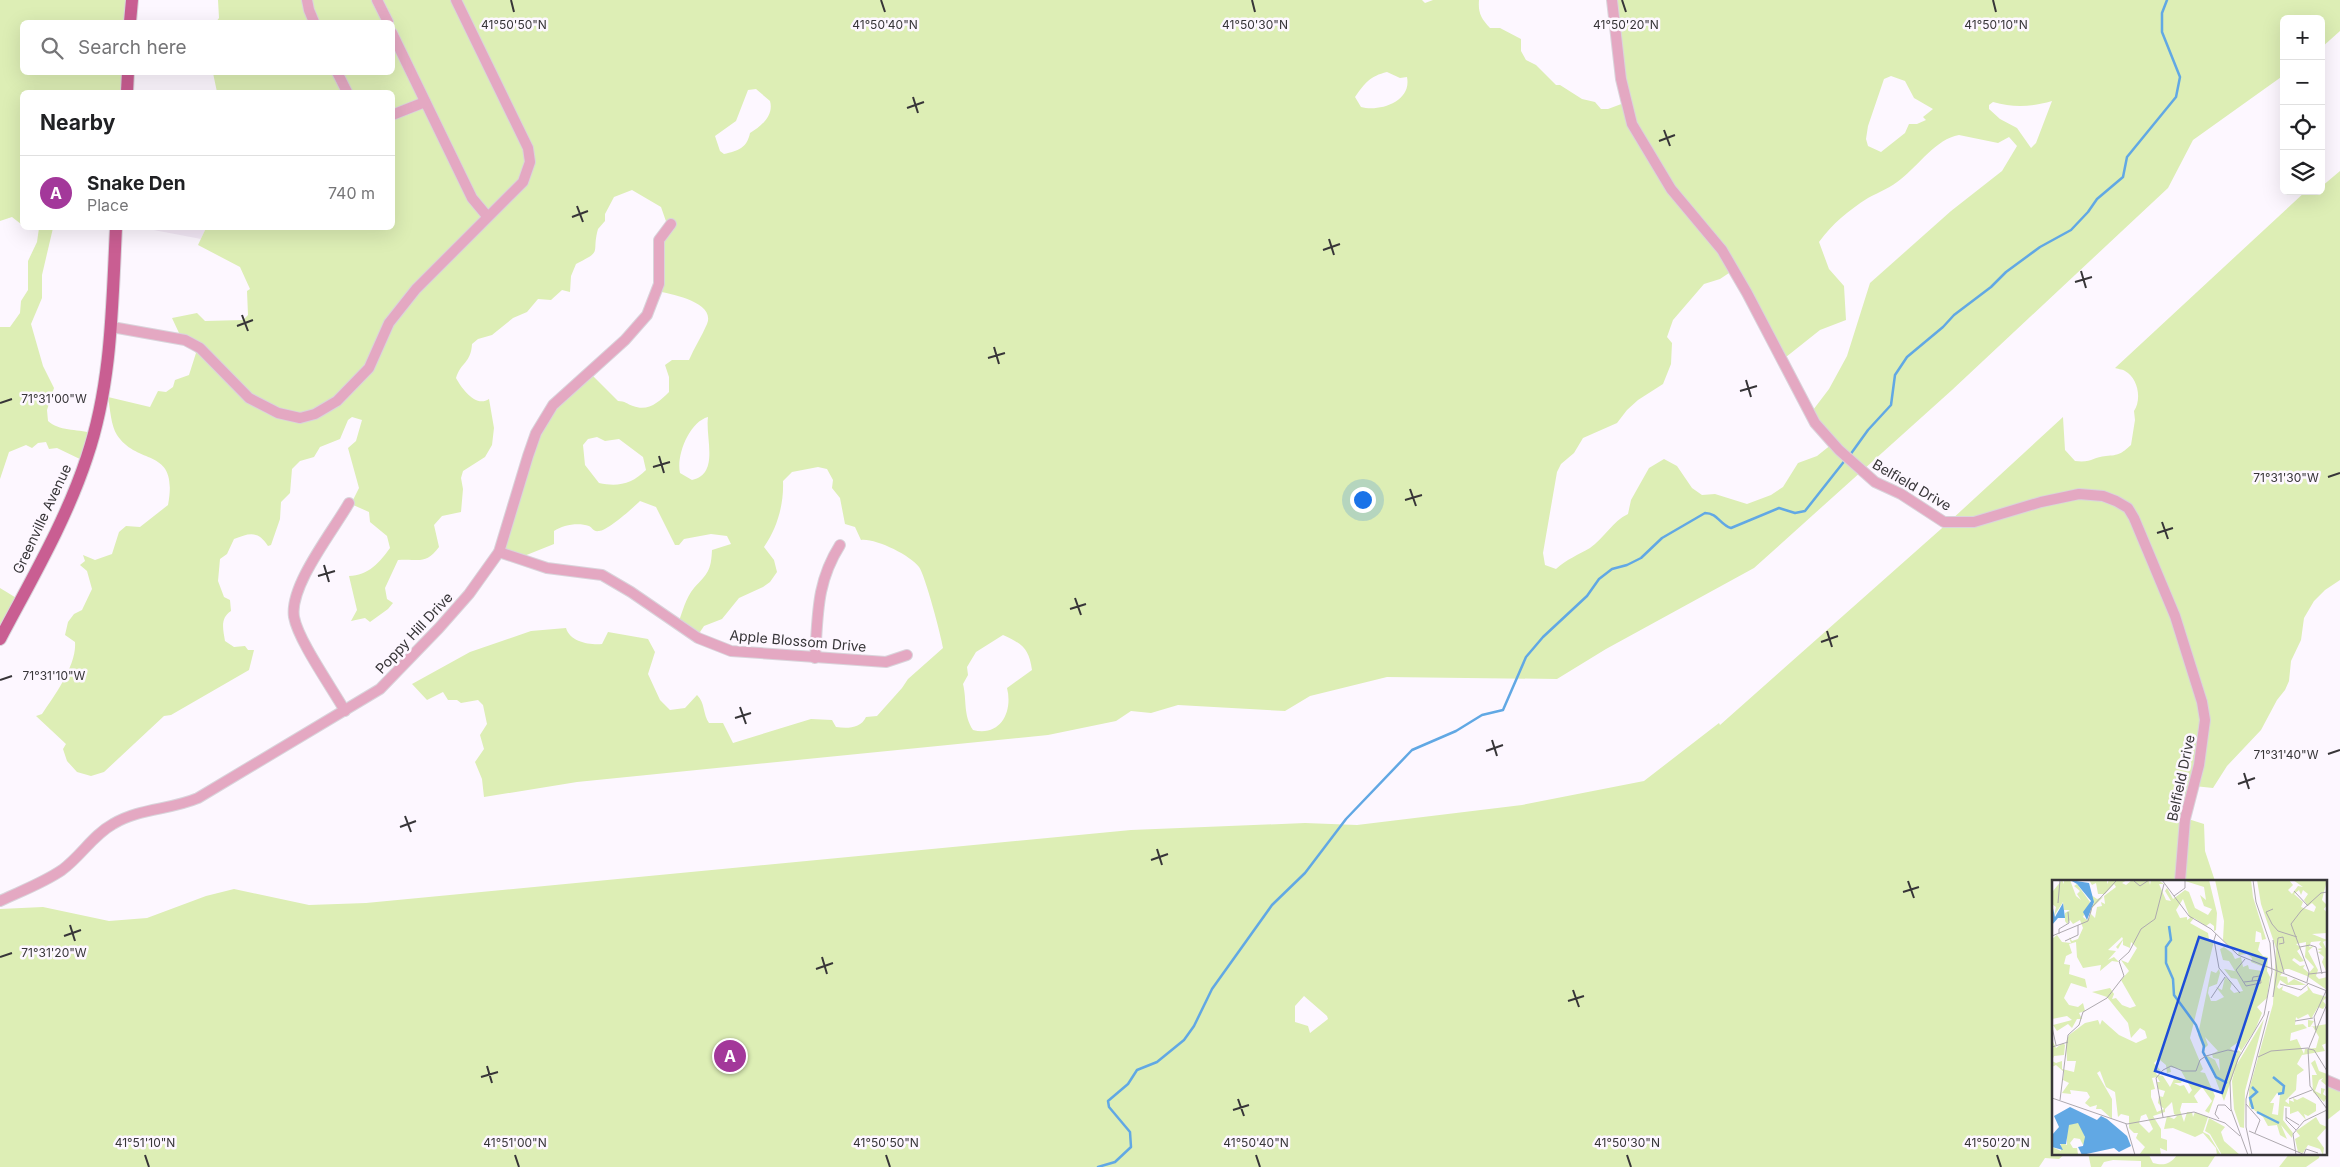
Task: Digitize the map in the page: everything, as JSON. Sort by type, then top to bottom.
[{"type":"main road","points":[[130,20],[132,0]]},
{"type":"main road","points":[[127,90],[128,75]]},
{"type":"main road","name":"Greenville Avenue","points":[[0,639],[54,535],[87,457],[102,397],[112,326],[116,230]]},
{"type":"street","points":[[308,0],[308,10],[313,20]]},
{"type":"street","points":[[377,0],[387,20]]},
{"type":"street","points":[[112,326],[185,340],[200,348],[249,398],[278,413],[300,418],[315,414],[337,400],[369,368],[389,323],[416,289],[523,182],[530,162],[528,148],[456,0]]},
{"type":"street","name":"Belfield Drive","points":[[1612,0],[1621,79],[1626,106],[1632,124],[1671,189],[1722,250],[1747,292],[1787,372],[1816,423],[1859,470],[1875,482],[1901,494],[1944,522],[1974,522],[2040,502],[2079,494],[2103,496],[2128,508],[2148,550],[2175,616],[2202,702],[2205,720],[2199,765],[2185,819],[2180,880]]},
{"type":"street","points":[[395,39],[472,198],[487,216]]},
{"type":"street","points":[[339,75],[346,90]]},
{"type":"street","points":[[395,114],[425,102]]},
{"type":"street","name":"Poppy Hill Drive","points":[[0,901],[62,870],[100,832],[117,822],[135,813],[179,806],[198,798],[380,689],[469,594],[499,552],[528,456],[544,417],[553,406],[625,340],[647,315],[659,284],[659,240],[671,224]]},
{"type":"street","points":[[345,711],[298,630],[293,607],[296,593],[304,576],[349,503]]},
{"type":"street","points":[[815,658],[820,589],[828,564],[840,545]]},
{"type":"street","name":"Apple Blossom Drive","points":[[499,552],[547,568],[602,576],[631,592],[698,638],[727,650],[886,662],[896,661],[907,655]]},
{"type":"street","points":[[2328,1081],[2340,1086]]},
{"type":"shaded area","points":[[154,230],[205,230],[201,239]]},
{"type":"green space","points":[[0,0],[137,0],[136,20],[20,20],[20,75],[133,75],[132,90],[20,90],[20,223],[12,217],[0,221]]},
{"type":"green space","points":[[218,0],[1422,0],[1425,3],[1433,0],[1479,0],[1481,15],[1490,28],[1500,28],[1521,39],[1521,51],[1526,60],[1536,65],[1556,85],[1560,85],[1582,99],[1595,102],[1601,109],[1608,109],[1624,103],[1611,0],[2340,0],[2340,31],[2325,44],[2325,15],[2280,15],[2280,78],[2193,140],[2168,188],[1952,390],[1754,568],[1606,649],[1557,679],[1387,677],[1310,696],[1285,711],[1178,705],[1151,713],[1131,711],[1116,721],[1048,735],[577,782],[484,797],[482,779],[475,762],[484,749],[480,735],[487,724],[483,705],[478,700],[461,703],[457,700],[448,700],[443,692],[427,700],[412,684],[470,652],[531,631],[566,628],[571,637],[591,644],[602,644],[608,632],[648,639],[655,652],[648,674],[660,700],[670,710],[685,708],[697,695],[700,698],[709,723],[723,723],[733,743],[811,719],[832,720],[836,727],[849,728],[857,726],[866,717],[877,716],[908,679],[943,648],[925,581],[919,567],[908,557],[883,544],[861,540],[855,527],[845,524],[840,498],[832,488],[833,480],[827,469],[818,467],[792,472],[783,481],[779,516],[773,532],[764,547],[774,560],[777,572],[770,582],[739,598],[722,619],[704,626],[696,638],[678,624],[689,596],[708,571],[712,550],[731,544],[727,536],[711,534],[684,539],[679,545],[675,545],[656,507],[640,501],[620,519],[603,530],[595,531],[589,526],[580,524],[566,526],[554,531],[554,544],[519,558],[504,552],[539,432],[556,405],[589,372],[618,401],[638,408],[653,405],[669,392],[669,377],[665,365],[672,360],[689,360],[707,324],[708,316],[699,305],[691,300],[657,291],[659,236],[668,227],[661,207],[632,190],[614,197],[605,214],[605,221],[598,229],[595,251],[576,264],[571,276],[570,292],[562,290],[551,300],[538,299],[527,312],[513,318],[492,335],[478,339],[472,344],[470,355],[456,378],[466,392],[474,399],[484,401],[489,399],[494,428],[492,445],[485,457],[463,471],[461,478],[463,489],[461,512],[442,516],[434,525],[439,547],[430,557],[425,559],[398,560],[385,588],[387,599],[393,603],[388,609],[370,622],[365,618],[351,621],[357,610],[349,576],[368,571],[378,563],[390,548],[387,536],[370,522],[369,512],[351,504],[359,488],[348,448],[356,441],[362,420],[352,417],[348,420],[340,439],[320,447],[314,457],[300,461],[292,469],[290,493],[281,502],[280,519],[271,545],[268,546],[257,535],[244,535],[234,539],[227,554],[220,559],[218,581],[224,597],[230,600],[231,611],[224,620],[225,641],[234,647],[245,646],[248,650],[254,650],[249,670],[171,715],[164,716],[104,772],[91,776],[77,772],[67,761],[63,749],[66,744],[36,716],[42,714],[64,680],[75,651],[75,642],[65,635],[68,622],[74,614],[82,610],[92,589],[87,571],[80,565],[85,561],[83,555],[95,560],[112,554],[119,532],[126,526],[140,527],[168,505],[170,486],[168,474],[162,465],[126,445],[117,435],[112,422],[108,397],[150,407],[158,391],[166,392],[173,387],[175,380],[189,375],[196,353],[179,333],[172,318],[197,313],[205,321],[243,320],[248,315],[247,291],[250,289],[240,267],[198,245],[205,230],[395,230],[395,90],[217,90],[213,75],[395,75],[395,20],[218,20]],"holes":[[[1387,72],[1400,78],[1407,77],[1407,86],[1404,93],[1393,103],[1376,108],[1361,107],[1355,97],[1365,84],[1376,76]],[[1891,76],[1905,81],[1914,98],[1933,109],[1923,117],[1926,120],[1917,124],[1909,124],[1905,133],[1881,152],[1868,146],[1866,139],[1868,126],[1884,79]],[[756,89],[770,101],[769,115],[759,127],[750,133],[747,142],[741,148],[724,154],[720,151],[715,136],[736,121],[748,90]],[[2052,101],[2036,143],[2031,148],[2017,128],[2000,119],[1989,109],[1989,105],[1993,102],[2022,106]],[[1959,135],[1998,143],[2009,137],[2017,146],[2002,171],[1951,211],[1870,283],[1847,356],[1829,389],[1810,414],[1832,444],[1817,456],[1798,463],[1783,487],[1771,495],[1747,504],[1715,494],[1702,495],[1692,488],[1677,466],[1664,459],[1649,468],[1631,500],[1628,514],[1618,521],[1595,544],[1556,569],[1545,565],[1543,553],[1557,472],[1561,464],[1574,453],[1583,438],[1617,423],[1638,400],[1663,384],[1671,364],[1672,343],[1667,337],[1673,320],[1704,284],[1720,279],[1732,271],[1781,361],[1820,330],[1846,320],[1844,286],[1829,269],[1819,242],[1829,229],[1868,198],[1897,182],[1935,147],[1951,137]],[[708,417],[709,463],[701,476],[692,480],[680,473],[679,466],[682,449],[695,425]],[[597,437],[605,441],[619,439],[643,457],[646,470],[635,479],[624,483],[612,485],[599,483],[585,465],[583,445],[588,439]],[[1003,635],[1016,641],[1024,648],[1029,657],[1032,670],[1007,688],[1008,705],[1003,720],[998,726],[991,730],[973,730],[966,713],[963,684],[968,675],[967,667],[976,652]]]},
{"type":"green space","points":[[2340,171],[2340,580],[2325,590],[2314,601],[2304,618],[2301,640],[2291,661],[2289,681],[2261,730],[2227,766],[2213,788],[2194,786],[2185,818],[2204,824],[2205,851],[2215,880],[2052,880],[2052,1154],[2065,1154],[2059,1159],[2045,1158],[2039,1167],[0,1167],[0,909],[43,907],[109,921],[147,918],[206,896],[234,889],[309,905],[366,903],[1131,830],[1305,823],[1357,825],[1522,805],[1644,781],[1719,723],[1720,725],[1950,521],[2063,417],[2065,450],[2075,461],[2085,461],[2117,454],[2128,448],[2131,445],[2135,420],[2134,411],[2138,395],[2136,384],[2129,374],[2124,370],[2115,368],[2302,195],[2325,195],[2325,184]],"holes":[[[1304,996],[1328,1019],[1310,1033],[1308,1026],[1295,1022],[1295,1006]]]},
{"type":"green space","points":[[39,230],[53,230],[42,275],[42,298],[31,324],[43,366],[54,388],[47,410],[48,421],[57,427],[92,433],[84,461],[57,448],[49,449],[46,442],[38,443],[32,448],[26,445],[9,452],[0,479],[0,327],[10,327],[20,313],[21,301],[28,290],[28,261],[37,242]]},
{"type":"green space","points":[[0,588],[18,599],[0,638]]},
{"type":"green space","points":[[2328,1081],[2340,1086],[2340,1110],[2328,1119]]},
{"type":"green space","points":[[2088,1154],[2148,1154],[2153,1163],[2164,1164],[2177,1155],[2216,1154],[2208,1167],[2141,1167],[2141,1161],[2113,1160],[2104,1162],[2101,1167],[2091,1167]]},
{"type":"green space","points":[[2289,1154],[2320,1154],[2319,1158],[2306,1167],[2279,1167]]},
{"type":"waterway","points":[[1850,455],[1868,430],[1891,405],[1895,375],[1907,357],[1943,327],[1954,315],[1991,287],[2006,272],[2040,247],[2071,230],[2097,199],[2123,177],[2127,157],[2176,97],[2180,77],[2162,32],[2162,13],[2167,0]]},
{"type":"waterway","points":[[1098,1167],[1115,1162],[1131,1147],[1130,1132],[1109,1107],[1108,1101],[1128,1084],[1137,1070],[1157,1062],[1184,1040],[1194,1026],[1212,989],[1272,905],[1305,873],[1346,819],[1412,750],[1456,731],[1482,715],[1503,710],[1526,657],[1543,637],[1587,596],[1599,579],[1612,569],[1627,565],[1641,558],[1662,538],[1705,513],[1713,515],[1731,528],[1779,508],[1795,513],[1805,511],[1846,459]]},
{"type":"place","name":"Snake Den","points":[[730,1056]]}]
